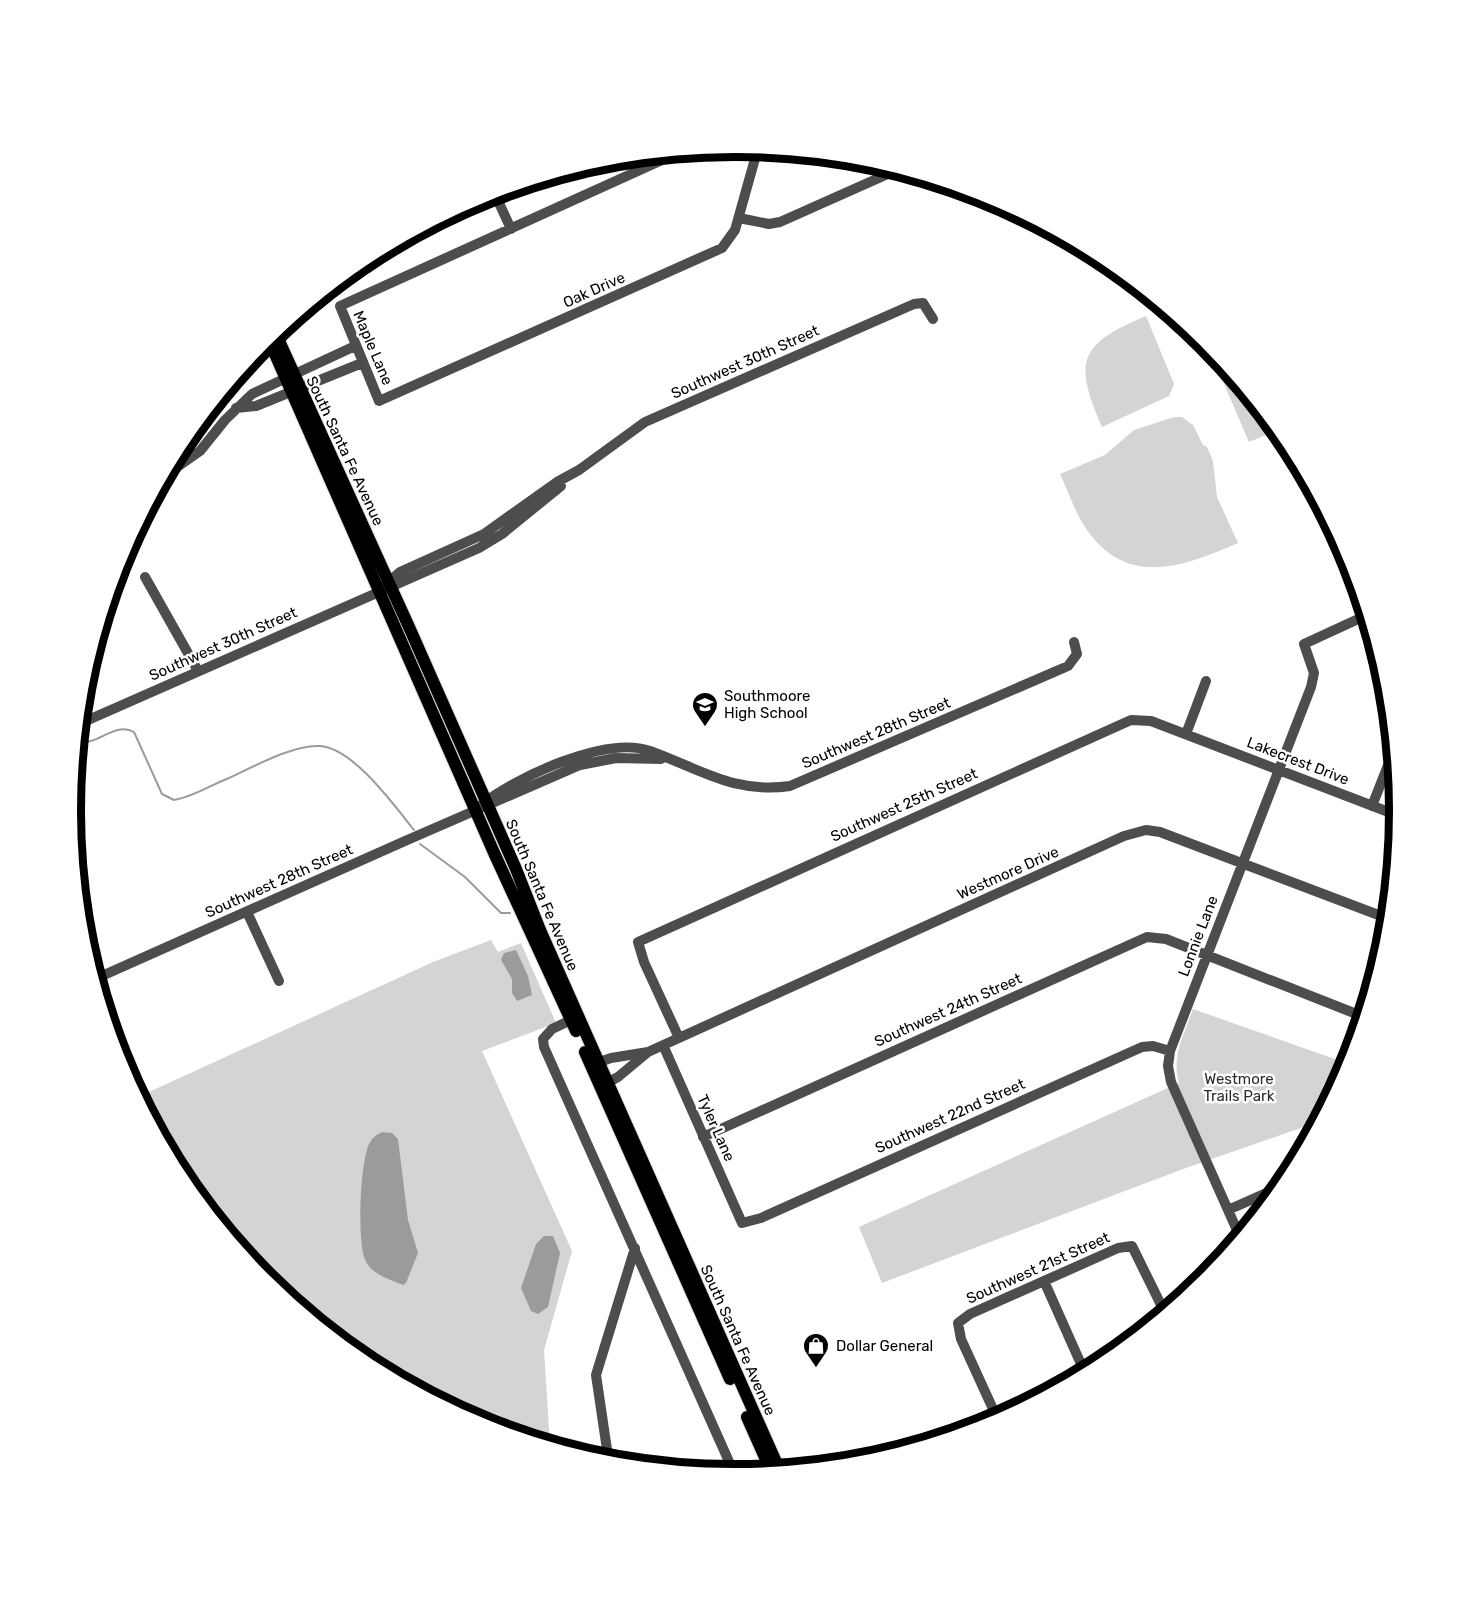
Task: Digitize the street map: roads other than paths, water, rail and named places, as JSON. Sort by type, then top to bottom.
[{"type":"main road","name":"South Santa Fe Avenue","points":[[279,343],[296,391],[483,806],[595,1064],[776,1463]]},
{"type":"main road","name":"South Santa Fe Avenue","points":[[273,348],[290,377]]},
{"type":"main road","name":"South Santa Fe Avenue","points":[[483,806],[571,1020],[595,1064]]},
{"type":"main road","name":"South Santa Fe Avenue","points":[[604,1084],[768,1463]]},
{"type":"street","name":"Oak Drive","points":[[379,401],[714,253],[728,243],[738,218],[755,157]]},
{"type":"street","points":[[498,201],[511,229],[660,161]]},
{"type":"street","points":[[738,218],[769,224],[780,222],[886,175]]},
{"type":"street","name":"Maple Lane","points":[[379,401],[354,346],[340,306],[511,229]]},
{"type":"street","name":"Southwest 30th Street","points":[[88,720],[385,586],[490,542],[559,489],[572,475],[645,422],[914,304],[927,305],[933,319]]},
{"type":"street","points":[[180,465],[200,451],[236,408],[252,394],[354,346]]},
{"type":"street","points":[[236,408],[256,406],[362,363]]},
{"type":"street","points":[[146,577],[198,671]]},
{"type":"street","name":"Lonnie Lane","points":[[1237,1230],[1171,1082],[1168,1066],[1170,1051],[1314,679],[1304,644],[1360,618]]},
{"type":"street","name":"Southwest 28th Street","points":[[102,977],[483,806],[591,762],[616,758],[664,759],[738,786],[757,789],[790,786],[1068,666],[1077,654],[1074,642]]},
{"type":"street","points":[[1186,734],[1206,681]]},
{"type":"street","name":"Southwest 25th Street","points":[[679,1038],[644,962],[638,942],[1123,723],[1144,719],[1186,734]]},
{"type":"street","name":"Lakecrest Drive","points":[[1186,734],[1389,812]]},
{"type":"street","points":[[1372,806],[1388,766]]},
{"type":"street","name":"Westmore Drive","points":[[604,1084],[648,1052],[1138,831],[1160,832],[1380,915]]},
{"type":"street","points":[[247,912],[279,981]]},
{"type":"street","name":"Southwest 24th Street","points":[[703,1137],[1140,940],[1157,937],[1356,1014]]},
{"type":"street","points":[[571,1020],[547,1033],[543,1039],[544,1047],[730,1464]]},
{"type":"street","name":"Tyler Lane","points":[[663,1045],[742,1223]]},
{"type":"street","name":"Southwest 22nd Street","points":[[742,1223],[761,1218],[1142,1047],[1154,1046],[1170,1051]]},
{"type":"street","name":"Westmore Drive","points":[[595,1064],[611,1058],[648,1052]]},
{"type":"street","points":[[1228,1210],[1265,1194]]},
{"type":"street","name":"Southwest 21st Street","points":[[994,1411],[962,1339],[958,1323],[970,1314],[1118,1248],[1132,1246],[1161,1306]]},
{"type":"street","points":[[608,1452],[596,1375],[635,1248]]},
{"type":"street","points":[[1044,1281],[1081,1365]]},
{"type":"waterway","points":[[85,742],[120,729],[134,732],[162,794],[174,800],[195,794],[286,752],[310,746],[333,749],[346,756],[372,779],[414,830]]},
{"type":"waterway","points":[[420,844],[465,877],[501,913],[510,913]]},
{"type":"place","name":"Southmoore High School","points":[[705,728]]},
{"type":"place","name":"Dollar General","points":[[816,1369]]},
{"type":"park label","name":"Westmore Trails Park","points":[[1239,1088]]}]
